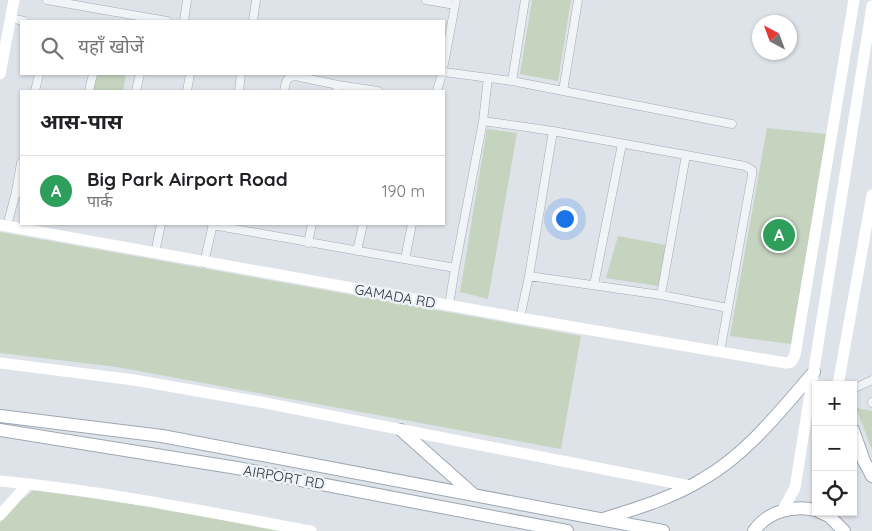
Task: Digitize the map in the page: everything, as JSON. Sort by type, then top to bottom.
[{"type":"main road","points":[[601,520],[663,500],[704,479],[740,452],[780,411],[814,372]]},
{"type":"main road","points":[[0,416],[162,436],[663,531]]},
{"type":"main road","name":"AIRPORT RD","points":[[0,430],[237,468],[568,531]]},
{"type":"main road","points":[[401,430],[474,496]]},
{"type":"main road","points":[[857,441],[872,476]]},
{"type":"main road","points":[[754,531],[768,517],[782,510],[798,508],[812,510]]},
{"type":"main road","points":[[829,516],[844,531]]},
{"type":"main road","points":[[517,531],[535,525]]},
{"type":"street","points":[[0,74],[14,0]]},
{"type":"street","points":[[47,0],[161,20]]},
{"type":"street","points":[[184,20],[187,0]]},
{"type":"street","points":[[253,20],[256,0]]},
{"type":"street","points":[[426,0],[455,3],[445,58]]},
{"type":"street","points":[[512,82],[524,0]]},
{"type":"street","points":[[563,91],[578,0]]},
{"type":"street","points":[[854,0],[845,55],[861,77]]},
{"type":"street","points":[[782,510],[795,488],[872,6]]},
{"type":"street","points":[[10,18],[20,20]]},
{"type":"street","name":"GAMADA RD","points":[[4,226],[520,318],[786,363],[791,362],[795,355],[845,55]]},
{"type":"street","points":[[445,73],[488,78],[563,91],[732,124]]},
{"type":"street","points":[[35,90],[39,75]]},
{"type":"street","points":[[89,90],[93,75]]},
{"type":"street","points":[[136,90],[140,75]]},
{"type":"street","points":[[187,90],[190,75]]},
{"type":"street","points":[[238,90],[241,75]]},
{"type":"street","points":[[438,90],[442,75]]},
{"type":"street","points":[[284,90],[289,76],[337,88],[364,90]]},
{"type":"street","points":[[449,305],[483,121],[488,78]]},
{"type":"street","points":[[483,121],[686,155],[745,166],[752,170],[720,352]]},
{"type":"street","points":[[520,318],[529,276],[553,132]]},
{"type":"street","points":[[594,285],[622,144]]},
{"type":"street","points":[[661,295],[686,155]]},
{"type":"street","points":[[4,226],[18,192],[20,173]]},
{"type":"street","points":[[839,381],[872,195]]},
{"type":"street","points":[[155,253],[161,225]]},
{"type":"street","points":[[204,263],[212,225]]},
{"type":"street","points":[[217,225],[308,243],[456,268]]},
{"type":"street","points":[[260,234],[262,225]]},
{"type":"street","points":[[308,243],[312,225]]},
{"type":"street","points":[[357,251],[363,225]]},
{"type":"street","points":[[405,259],[412,225]]},
{"type":"street","points":[[529,276],[661,295],[728,308]]},
{"type":"street","points":[[0,363],[134,380],[260,402],[690,486]]},
{"type":"street","points":[[857,387],[872,380]]},
{"type":"street","points":[[0,481],[164,504],[311,531]]},
{"type":"street","points":[[0,515],[28,484]]},
{"type":"green space","points":[[532,0],[571,0],[558,81],[520,74]]},
{"type":"green space","points":[[96,75],[126,75],[123,90],[93,90]]},
{"type":"green space","points":[[767,128],[827,134],[791,344],[730,336]]},
{"type":"green space","points":[[487,129],[517,133],[488,299],[460,292]]},
{"type":"green space","points":[[0,232],[581,336],[561,449],[117,367],[0,353]]},
{"type":"green space","points":[[618,236],[666,245],[658,286],[606,278]]},
{"type":"green space","points":[[857,408],[872,411],[872,450],[857,411]]},
{"type":"green space","points":[[34,490],[174,510],[278,531],[0,531],[0,523],[11,508]]},
{"type":"place","name":"Big Park Airport Road","points":[[779,235]]}]
